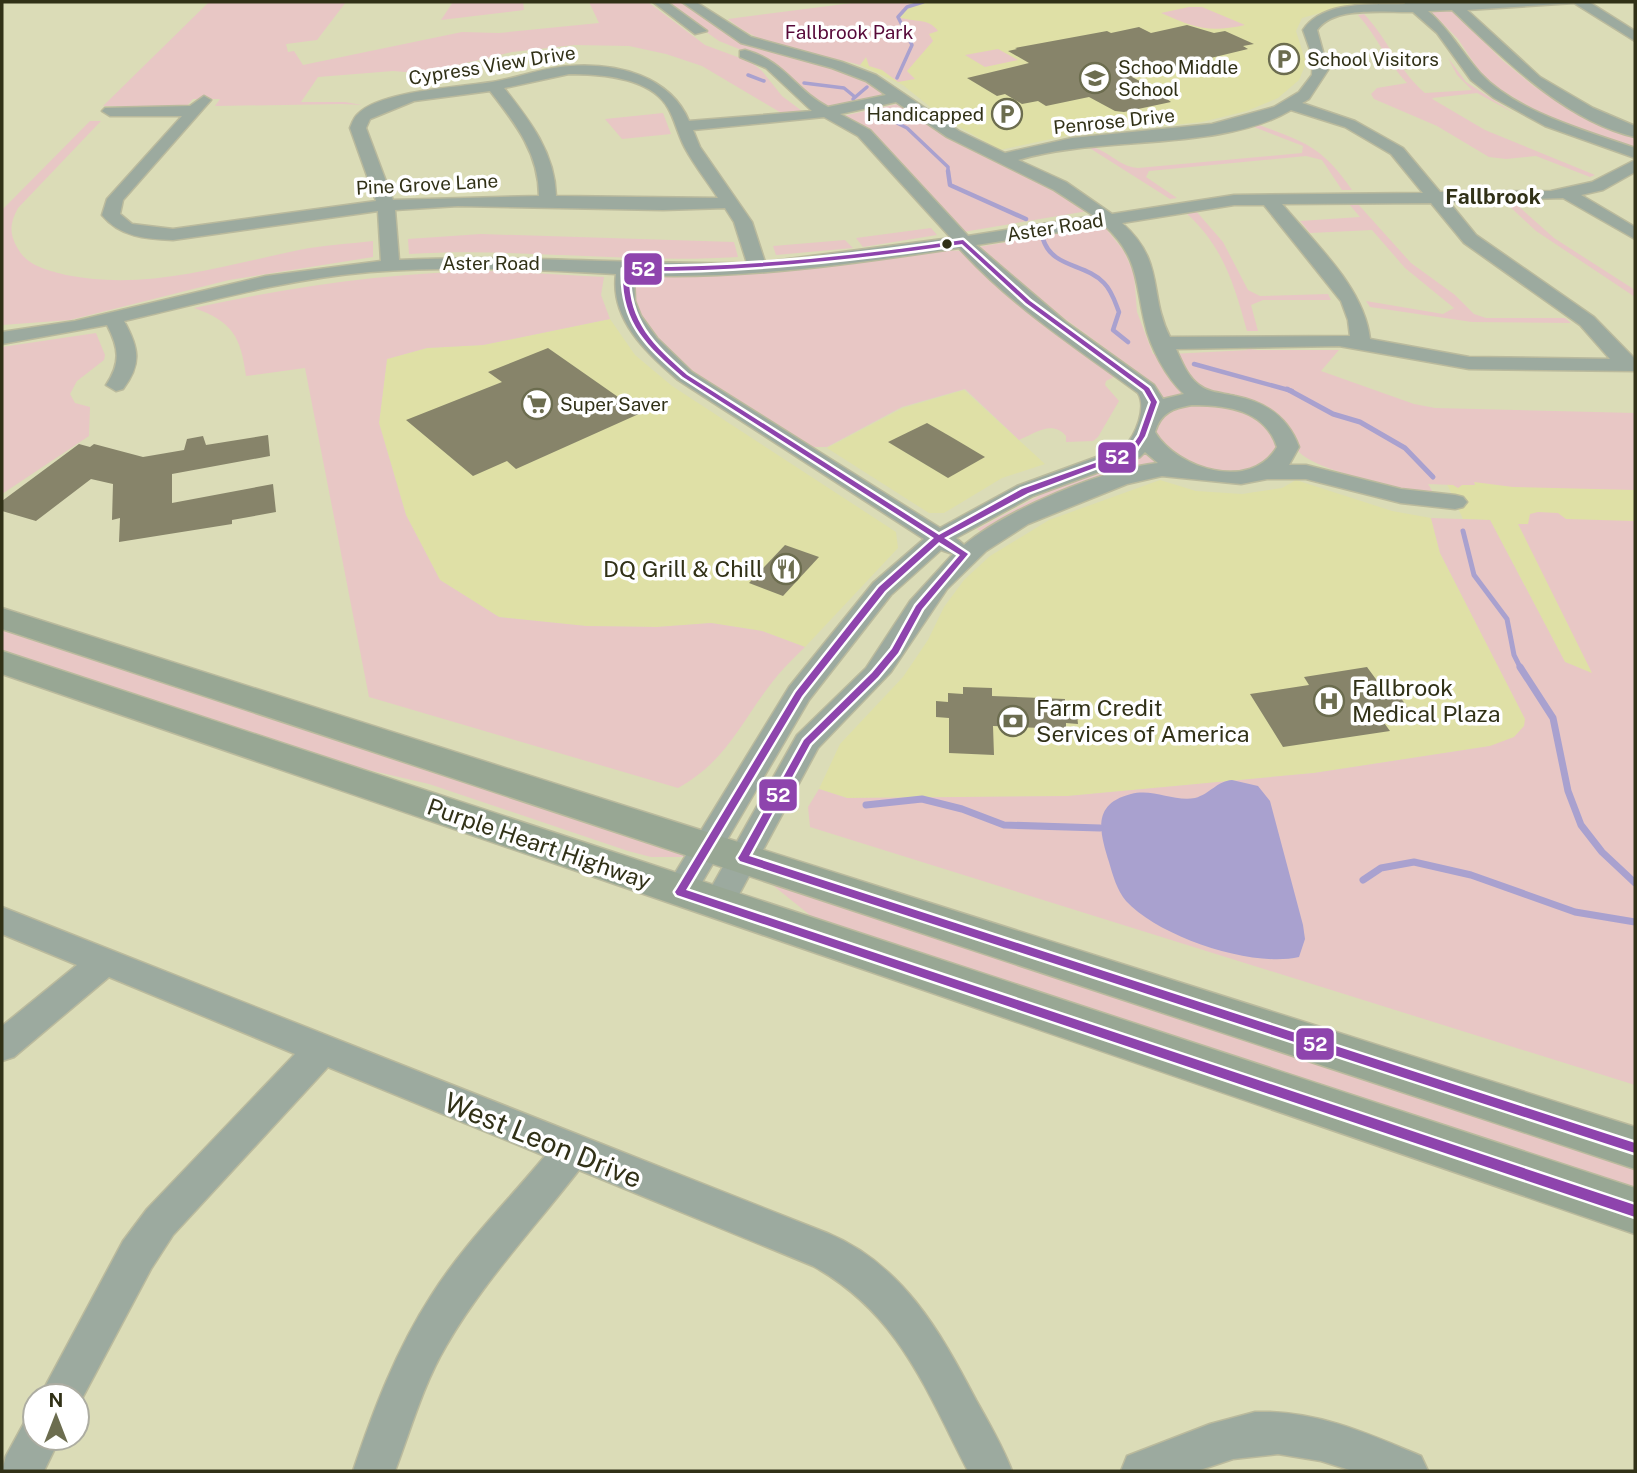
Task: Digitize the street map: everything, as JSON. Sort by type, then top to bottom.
[{"type":"main road","name":"Purple Heart Highway","points":[[2,618],[1635,1148]]},
{"type":"main road","name":"Purple Heart Highway","points":[[2,662],[1635,1211]]},
{"type":"street","points":[[659,2],[712,40]]},
{"type":"street","points":[[688,2],[746,40],[848,68],[883,84],[953,134],[1073,193],[1107,218],[1131,244],[1144,267],[1150,310],[1160,343],[1185,385],[1213,399]]},
{"type":"street","name":"Penrose Drive","points":[[1004,159],[1063,145],[1218,128],[1247,121],[1289,104],[1306,93],[1320,74],[1320,57],[1310,32],[1315,22],[1347,11],[1414,5],[1569,2]]},
{"type":"street","points":[[1580,2],[1635,37]]},
{"type":"street","points":[[1454,4],[1535,80],[1588,111],[1635,132]]},
{"type":"street","points":[[1414,5],[1449,38],[1471,72],[1499,95],[1550,123],[1635,153]]},
{"type":"street","points":[[699,898],[725,853],[800,694],[882,589],[940,538],[1025,491],[1132,452],[1142,442],[1154,402],[1147,389],[1038,310],[963,242],[864,134],[802,99],[771,65],[729,48]]},
{"type":"street","name":"Cypress View Drive","points":[[386,205],[358,128],[363,117],[382,106],[412,97],[494,86],[562,71],[609,71],[644,81],[660,90],[674,104],[692,146],[731,202],[750,238],[758,268]]},
{"type":"street","points":[[494,86],[536,142],[549,176],[548,201]]},
{"type":"street","points":[[684,126],[760,122],[824,113],[901,96]]},
{"type":"street","points":[[1289,104],[1350,124],[1387,144],[1412,167],[1480,248],[1578,313],[1631,365]]},
{"type":"street","name":"Pine Grove Lane","points":[[108,114],[196,109],[111,206],[110,215],[127,230],[179,235],[296,215],[386,205],[548,201],[662,206],[731,202]]},
{"type":"street","name":"Aster Road","points":[[6,336],[113,319],[266,282],[390,265],[505,261],[625,270],[758,268],[865,257],[1200,203],[1268,198],[1568,194],[1605,183],[1635,165]]},
{"type":"street","points":[[1568,194],[1635,234]]},
{"type":"street","points":[[1268,198],[1350,300],[1358,320],[1360,342]]},
{"type":"street","points":[[386,205],[390,265]]},
{"type":"street","points":[[625,270],[624,293],[631,315],[641,333],[665,360],[685,376],[964,554]]},
{"type":"street","points":[[113,319],[130,359],[128,368],[116,385]]},
{"type":"street","points":[[1160,343],[1305,339],[1360,342],[1469,363],[1631,365]]},
{"type":"street","points":[[1148,422],[1178,400],[1213,399],[1239,403],[1271,418],[1284,432],[1288,447],[1282,461],[1265,472]]},
{"type":"street","points":[[1148,422],[1151,446],[1166,460],[1200,474]]},
{"type":"street","points":[[1288,447],[1312,465],[1382,492]]},
{"type":"street","points":[[725,853],[807,742],[895,651],[919,608],[964,554],[992,533],[1042,507],[1161,468],[1242,477],[1265,472],[1306,472],[1382,492],[1455,502]]},
{"type":"street","name":"West Leon Drive","points":[[2,920],[571,1152],[827,1252],[863,1273],[888,1297],[910,1326],[991,1471]]},
{"type":"street","points":[[2,1046],[105,961]]},
{"type":"street","points":[[69,1382],[137,1255],[160,1222],[322,1049]]},
{"type":"street","points":[[374,1471],[412,1371],[431,1333],[456,1294],[571,1152]]},
{"type":"street","points":[[1142,1471],[1235,1437],[1268,1433],[1303,1435],[1338,1444],[1406,1471]]},
{"type":"street","points":[[21,1471],[31,1452]]},
{"type":"shaded area","name":"Schoo Middle School","points":[[911,2],[1400,4],[1345,6],[1302,18],[1296,31],[1306,63],[1299,80],[1278,98],[1247,111],[1202,122],[1065,136],[1000,150],[945,119],[903,85],[860,65]]},
{"type":"shaded area","points":[[610,319],[635,355],[672,386],[896,532],[898,548],[805,647],[762,631],[711,623],[657,627],[586,626],[499,617],[440,580],[406,515],[379,423],[387,359],[427,348],[483,345]]},
{"type":"shaded area","points":[[964,390],[1045,464],[1002,478],[944,513],[929,513],[827,448],[903,408]]},
{"type":"shaded area","points":[[1440,415],[1635,419],[1635,692],[1565,662],[1490,520],[1463,519],[1447,484],[1475,484]]},
{"type":"shaded area","points":[[1160,480],[1196,491],[1242,494],[1282,488],[1296,480],[1392,511],[1431,518],[1440,553],[1536,739],[1314,773],[1068,796],[847,798],[819,789],[840,744],[903,677],[928,640],[944,607],[964,580],[990,556],[1049,520]]},
{"type":"shaded area","points":[[1232,780],[1258,786],[1270,801],[1303,925],[1305,939],[1299,957],[1257,958],[1207,947],[1160,926],[1141,914],[1126,901],[1116,883],[1101,830],[1104,812],[1109,805],[1118,799],[1139,793],[1195,798]]},
{"type":"green space","points":[[209,2],[346,2],[317,40],[286,44],[288,52],[294,51],[303,65],[462,32],[499,33],[599,23],[589,2],[648,2],[705,45],[751,62],[782,96],[802,111],[783,114],[702,66],[666,54],[629,46],[575,45],[512,52],[430,74],[393,71],[318,77],[301,102],[345,102],[362,105],[215,106],[220,99],[193,99],[186,107],[103,106]]},
{"type":"green space","points":[[453,2],[523,2],[524,10],[441,20]]},
{"type":"green space","points":[[664,2],[683,2],[740,40],[856,74],[889,95],[824,108],[799,91],[769,61],[719,41]]},
{"type":"green space","name":"Fallbrook Park","points":[[860,2],[911,2],[899,17],[925,22],[938,31],[929,34],[933,41],[907,71],[915,79],[898,82],[882,70],[869,66],[866,57],[860,65],[774,44],[742,29],[728,19]]},
{"type":"green space","points":[[1202,7],[1245,25],[1221,29],[1202,28],[1161,13]]},
{"type":"green space","points":[[1430,11],[1454,11],[1502,60],[1535,87],[1635,137],[1635,149],[1542,114],[1501,90],[1481,74],[1458,39]]},
{"type":"green space","points":[[1364,14],[1408,75],[1425,93],[1472,90],[1457,75],[1448,58],[1466,82],[1514,113],[1477,93],[1432,98],[1434,100],[1485,130],[1595,175],[1590,177],[1536,156],[1506,159],[1489,157],[1437,126],[1374,99],[1371,94],[1377,88],[1407,83],[1358,15]]},
{"type":"green space","points":[[998,49],[1018,60],[985,67],[965,55]]},
{"type":"green space","points":[[897,104],[955,142],[1053,188],[1088,211],[963,232],[874,134],[843,116]]},
{"type":"green space","points":[[663,113],[671,134],[622,139],[605,119]]},
{"type":"green space","points":[[90,121],[101,121],[15,214],[12,225],[14,240],[24,257],[34,264],[66,275],[126,280],[184,274],[308,248],[373,241],[373,257],[229,280],[70,320],[2,325],[2,210]]},
{"type":"green space","points":[[1259,125],[1312,148],[1332,164],[1352,190],[1342,190],[1322,160],[1306,156],[1149,171],[1146,177],[1177,198],[1170,199],[1088,147],[1101,150],[1124,164],[1138,168],[1302,153],[1303,146],[1254,127]]},
{"type":"green space","points":[[1348,203],[1357,203],[1411,263],[1455,295],[1474,314],[1486,318],[1565,318],[1571,323],[1472,322],[1370,307],[1366,301],[1443,314],[1454,308],[1405,268],[1372,230],[1310,233],[1300,221],[1360,217]]},
{"type":"green space","points":[[1507,204],[1516,204],[1554,238],[1635,290],[1635,297],[1536,231]]},
{"type":"green space","points":[[1196,211],[1223,242],[1248,290],[1260,296],[1328,294],[1331,300],[1263,300],[1251,305],[1258,331],[1247,331],[1226,267],[1209,239],[1186,213]]},
{"type":"green space","points":[[1104,226],[1124,251],[1134,274],[1137,312],[1153,354],[1157,354],[1178,388],[1187,394],[1162,399],[1143,376],[1031,294],[978,247]]},
{"type":"green space","points":[[931,228],[937,235],[863,247],[856,238]]},
{"type":"green space","points":[[481,234],[734,242],[738,257],[697,259],[491,252],[409,254],[408,239]]},
{"type":"green space","points":[[845,240],[853,248],[776,255],[773,246]]},
{"type":"green space","points":[[942,250],[963,251],[1118,375],[1106,381],[1105,385],[1119,401],[1098,437],[1093,441],[1066,442],[1066,436],[1061,431],[1049,428],[1019,440],[965,389],[902,407],[827,447],[813,447],[702,378],[651,331],[637,306],[634,281],[647,275],[812,267]]},
{"type":"green space","points":[[496,271],[604,277],[601,295],[610,319],[483,345],[427,348],[387,359],[379,423],[406,515],[440,580],[499,617],[586,626],[657,627],[711,623],[762,631],[805,647],[778,675],[723,751],[696,777],[678,788],[369,697],[305,368],[246,376],[241,351],[232,332],[217,319],[194,308],[269,293],[382,277]]},
{"type":"green space","points":[[96,333],[105,355],[104,360],[77,381],[70,394],[75,403],[90,407],[89,436],[2,494],[2,347]]},
{"type":"green space","points":[[1180,346],[1276,347],[1249,350],[1235,347],[1182,349]]},
{"type":"green space","points":[[1249,350],[1339,350],[1321,371],[1414,404],[1435,408],[1635,413],[1635,490],[1513,487],[1474,482],[1475,485],[1462,485],[1458,488],[1453,485],[1428,484],[1434,494],[1384,484],[1325,467],[1300,453],[1281,422],[1268,412],[1249,403],[1192,386],[1171,354]]},
{"type":"green space","points":[[1186,402],[1226,404],[1263,419],[1278,443],[1263,463],[1238,471],[1209,470],[1184,463],[1156,444],[1151,423],[1158,413]]},
{"type":"green space","points":[[1143,452],[1159,463],[1049,498],[982,532],[977,529],[1061,484]]},
{"type":"green space","points":[[1558,513],[1566,519],[1635,521],[1635,1085],[810,827],[808,807],[819,789],[847,798],[1068,796],[1314,773],[1490,746],[1514,737],[1524,726],[1525,719],[1440,553],[1431,518],[1490,520],[1565,662],[1592,673],[1518,524],[1528,524],[1530,514]]},
{"type":"green space","points":[[2,627],[695,853],[694,857],[651,857],[628,851],[429,784],[347,765],[2,650]]},
{"type":"green space","points":[[773,881],[1635,1163],[1635,1195],[816,920],[770,883]]},
{"type":"building","name":"Schoo Middle School","points":[[1187,25],[1214,33],[1225,31],[1254,44],[1243,46],[1248,49],[1132,77],[1172,98],[1167,99],[1171,102],[1124,112],[1115,111],[1089,97],[1046,106],[1038,101],[1022,104],[1005,94],[997,96],[967,78],[1029,63],[1008,51],[1017,49],[1015,48],[1107,31],[1111,33],[1139,27],[1151,33]]},
{"type":"building","name":"Super Saver","points":[[548,348],[641,413],[516,469],[507,461],[473,476],[406,420],[502,382],[488,372]]},
{"type":"building","points":[[927,423],[985,457],[948,478],[888,442]]},
{"type":"building","points":[[268,435],[270,456],[172,474],[172,503],[273,484],[276,512],[232,520],[232,524],[119,542],[120,518],[112,520],[113,484],[91,479],[36,521],[2,511],[2,501],[79,444],[90,447],[94,444],[143,457],[184,450],[187,439],[203,436],[206,445]]},
{"type":"building","name":"DQ Grill & Chill","points":[[785,545],[819,557],[783,596],[749,583]]},
{"type":"building","name":"Fallbrook Medical Plaza","points":[[1367,667],[1378,682],[1388,680],[1408,708],[1399,710],[1403,716],[1382,720],[1390,731],[1283,747],[1250,694],[1309,685],[1304,677]]},
{"type":"building","name":"Farm Credit Services of America","points":[[963,687],[992,688],[992,696],[1065,699],[1065,705],[1076,706],[1078,724],[1066,723],[1066,729],[993,726],[994,755],[949,753],[949,718],[936,717],[936,701],[948,702],[948,693],[963,694]]},
{"type":"waterway","points":[[897,78],[912,45],[898,17],[907,7],[923,2]]},
{"type":"waterway","points":[[748,75],[764,81]]},
{"type":"waterway","points":[[804,83],[844,88],[855,97]]},
{"type":"waterway","points":[[853,99],[867,87]]},
{"type":"waterway","points":[[871,110],[907,128],[948,167],[948,171]]},
{"type":"waterway","points":[[948,171],[950,185],[1026,219]]},
{"type":"waterway","points":[[1043,239],[1054,255],[1088,272],[1107,286],[1119,312],[1113,330],[1128,342]]},
{"type":"waterway","points":[[1194,364],[1289,390]]},
{"type":"waterway","points":[[1289,390],[1333,414],[1360,422],[1405,448],[1433,477]]},
{"type":"waterway","points":[[1463,531],[1474,575],[1507,619],[1514,655],[1520,667]]},
{"type":"waterway","points":[[1520,667],[1553,718],[1568,791],[1581,825],[1602,852],[1635,883]]},
{"type":"waterway","points":[[866,805],[922,799],[962,809],[1004,825],[1100,828]]},
{"type":"waterway","points":[[1363,880],[1381,868],[1414,862],[1471,875],[1575,912],[1635,922]]},
{"type":"transit line","name":"52","points":[[963,242],[1028,302],[1147,389],[1154,402],[1142,436],[1132,452],[1025,491],[939,538],[685,376],[661,354],[641,330],[633,316],[625,286],[626,269],[795,263],[963,242]]},
{"type":"transit line","name":"52","points":[[939,538],[964,554],[919,608],[895,651],[875,675],[807,742],[743,858],[1635,1148]]},
{"type":"transit line","name":"52","points":[[939,538],[882,589],[799,694],[680,892],[1635,1211]]},
{"type":"place","name":"School Visitors","points":[[1284,59]]},
{"type":"place","name":"Schoo Middle School","points":[[1095,78]]},
{"type":"place","name":"Handicapped","points":[[1007,114]]},
{"type":"place","name":"Super Saver","points":[[537,404]]},
{"type":"place","name":"DQ Grill & Chill","points":[[786,569]]},
{"type":"place","name":"Fallbrook Medical Plaza","points":[[1329,701]]},
{"type":"place","name":"Farm Credit Services of America","points":[[1013,721]]},
{"type":"district","name":"Fallbrook","points":[[1493,197]]}]
